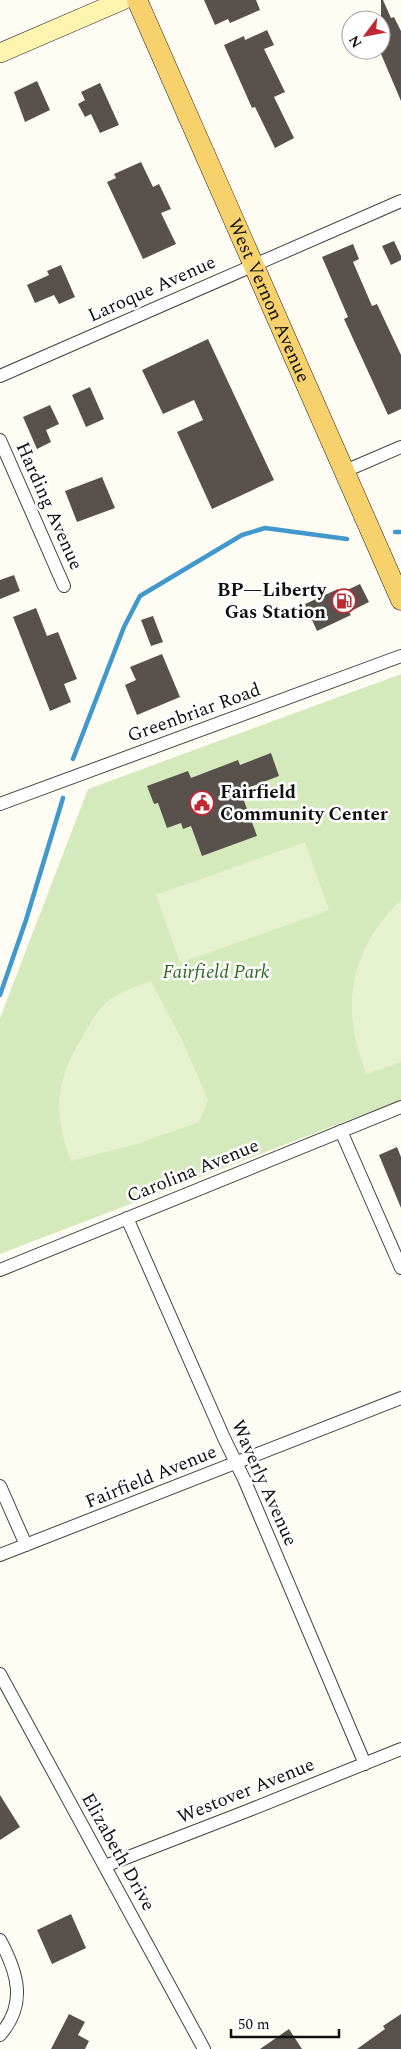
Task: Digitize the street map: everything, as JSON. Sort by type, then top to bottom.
[{"type":"main road","name":"West Vernon Avenue","points":[[137,0],[255,264],[401,600]]},
{"type":"street","points":[[0,53],[123,0]]},
{"type":"street","name":"Laroque Avenue","points":[[0,376],[401,201]]},
{"type":"street","name":"Harding Avenue","points":[[0,440],[64,586]]},
{"type":"street","points":[[345,471],[401,447]]},
{"type":"street","name":"Greenbriar Road","points":[[0,804],[401,656]]},
{"type":"street","name":"Carolina Avenue","points":[[0,1270],[401,1107]]},
{"type":"street","points":[[341,1131],[401,1268]]},
{"type":"street","name":"Waverly Avenue","points":[[127,1218],[236,1463],[365,1764]]},
{"type":"street","name":"Fairfield Avenue","points":[[0,1555],[401,1398]]},
{"type":"street","points":[[0,1486],[26,1546]]},
{"type":"street","name":"Elizabeth Drive","points":[[0,1674],[204,2049]]},
{"type":"street","name":"Westover Avenue","points":[[105,1866],[401,1749]]},
{"type":"street","points":[[0,1940],[15,1972],[18,1986],[15,2011],[0,2035]]},
{"type":"green space","name":"Fairfield Park","points":[[401,674],[401,1100],[0,1254],[0,1018],[88,789]]},
{"type":"green space","points":[[305,842],[329,910],[180,963],[156,895]]},
{"type":"green space","points":[[401,900],[401,1062],[367,1074],[358,1050],[353,1027],[352,1003],[354,981],[360,959],[370,938]]},
{"type":"green space","points":[[151,981],[182,1040],[208,1100],[199,1122],[137,1144],[71,1161],[65,1143],[59,1111],[60,1096],[67,1066],[89,1025],[105,1004],[124,991]]},
{"type":"building","points":[[204,0],[256,0],[260,10],[230,23],[228,19],[215,25]]},
{"type":"building","points":[[381,0],[383,0],[387,10],[381,10]]},
{"type":"building","points":[[394,17],[401,31],[401,101],[384,60],[391,60],[391,18]]},
{"type":"building","points":[[267,30],[274,45],[264,49],[285,92],[274,97],[294,138],[275,148],[255,107],[252,108],[224,45],[244,36],[245,40]]},
{"type":"building","points":[[37,81],[50,110],[25,122],[14,92]]},
{"type":"building","points":[[100,83],[119,125],[100,133],[91,114],[85,117],[78,104],[85,100],[81,92]]},
{"type":"building","points":[[141,162],[153,187],[159,184],[171,209],[161,213],[176,244],[143,259],[107,182],[116,178],[114,174]]},
{"type":"building","points":[[394,241],[401,260],[391,265],[382,246]]},
{"type":"building","points":[[353,244],[359,259],[353,262],[372,306],[377,304],[401,355],[401,409],[388,415],[344,319],[348,317],[322,257]]},
{"type":"building","points":[[61,265],[75,297],[59,304],[54,295],[35,303],[27,285],[49,275],[47,271]]},
{"type":"building","points":[[208,339],[274,480],[212,509],[177,432],[203,420],[194,400],[163,414],[142,370]]},
{"type":"building","points":[[90,387],[104,419],[86,427],[72,395]]},
{"type":"building","points":[[50,405],[59,424],[46,430],[51,442],[37,449],[23,417]]},
{"type":"building","points":[[102,477],[115,508],[77,522],[65,491]]},
{"type":"building","points":[[14,575],[20,591],[0,599],[0,580]]},
{"type":"building","points":[[360,584],[369,602],[349,612],[351,615],[317,631],[305,604],[338,589],[341,593]]},
{"type":"building","points":[[36,608],[47,636],[58,632],[77,679],[64,684],[71,702],[50,711],[13,617]]},
{"type":"building","points":[[153,616],[163,642],[151,646],[141,620]]},
{"type":"building","points":[[162,654],[180,697],[137,715],[125,685],[136,680],[130,667]]},
{"type":"building","name":"Fairfield Community Center","points":[[271,753],[279,776],[247,788],[248,790],[241,793],[257,836],[202,856],[191,826],[183,829],[181,823],[167,828],[158,803],[154,804],[147,786],[188,771],[191,778],[238,760],[240,765]]},
{"type":"building","points":[[397,1147],[401,1157],[401,1208],[379,1155]]},
{"type":"building","points":[[0,1795],[20,1827],[0,1840]]},
{"type":"building","points":[[71,1914],[86,1948],[52,1964],[37,1930]]},
{"type":"building","points":[[69,2014],[85,2022],[78,2035],[89,2041],[85,2049],[51,2049]]},
{"type":"building","points":[[401,2014],[401,2049],[357,2049],[385,2029],[383,2026]]},
{"type":"building","points":[[289,2029],[302,2049],[260,2049]]},
{"type":"waterway","points":[[73,759],[124,627],[140,596],[242,535],[265,528],[347,539]]},
{"type":"waterway","points":[[395,532],[401,532]]},
{"type":"waterway","points":[[0,995],[26,920],[63,798]]},
{"type":"place","name":"BP—Liberty Gas Station","points":[[344,601]]},
{"type":"place","name":"Fairfield Community Center","points":[[202,803]]}]
